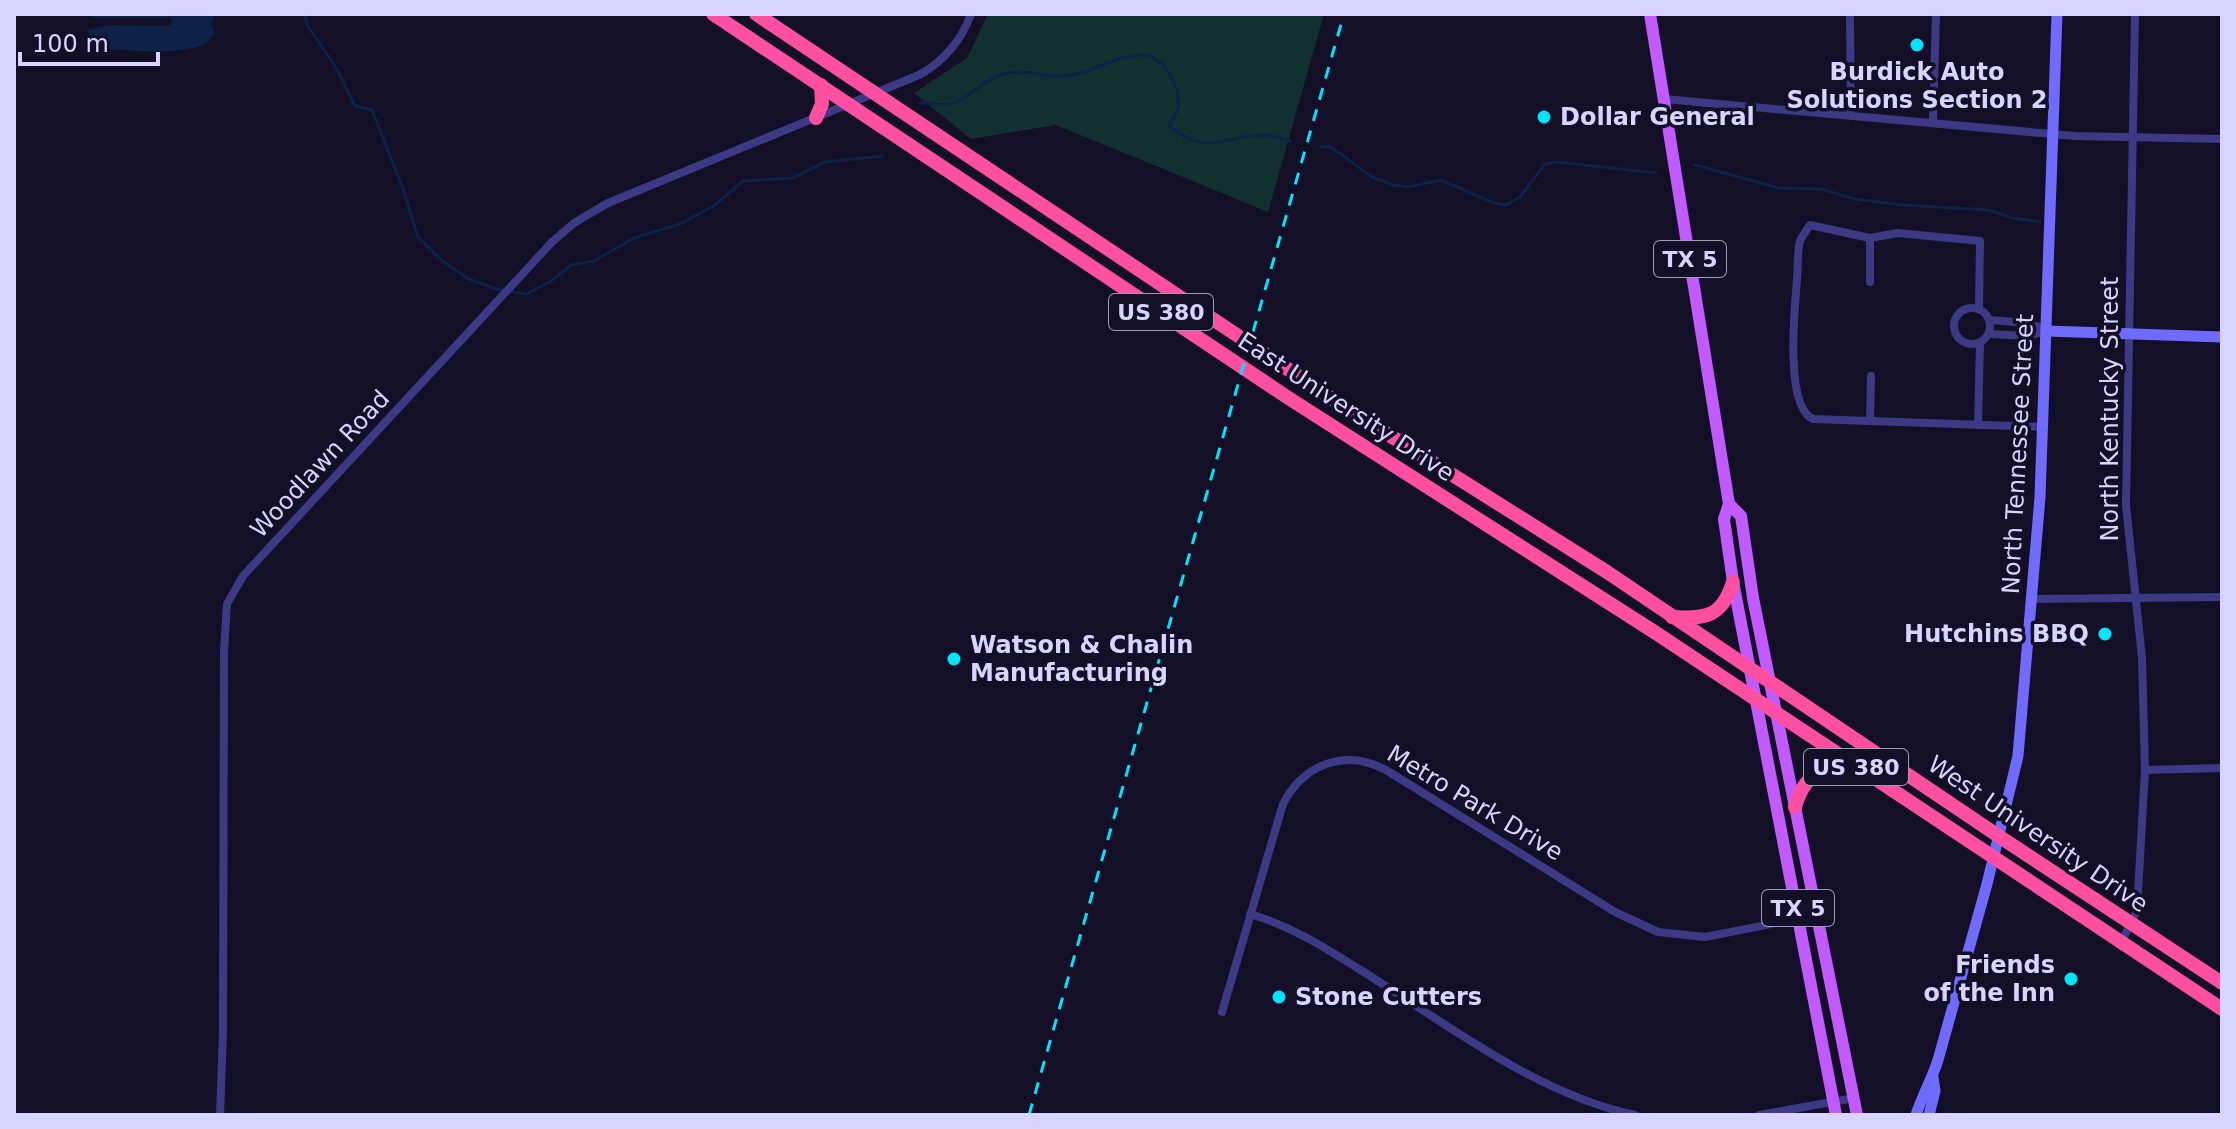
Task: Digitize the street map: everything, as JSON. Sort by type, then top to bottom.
[{"type":"highway","name":"East University Drive","points":[[713,14],[1345,436],[1534,554],[1757,701]]},
{"type":"highway","name":"East University Drive","points":[[756,14],[1343,406],[1548,534],[1750,669]]},
{"type":"highway","points":[[816,118],[822,104],[821,85]]},
{"type":"highway","points":[[1032,225],[1045,206]]},
{"type":"highway","points":[[1534,554],[1548,534]]},
{"type":"highway","points":[[1671,616],[1698,618],[1710,614],[1727,598],[1733,582]]},
{"type":"highway","name":"West University Drive","points":[[1750,669],[2222,983]]},
{"type":"highway","name":"West University Drive","points":[[1757,701],[2222,1009]]},
{"type":"highway","points":[[1795,807],[1804,784],[1827,770],[1844,770],[1882,785]]},
{"type":"main road","name":"TX 5","points":[[1650,14],[1729,504],[1724,519],[1733,582],[1836,1115]]},
{"type":"main road","name":"TX 5","points":[[1729,504],[1741,516],[1753,598],[1857,1115]]},
{"type":"street","name":"Woodlawn Road","points":[[220,1115],[225,613],[232,593],[243,576],[552,242],[574,223],[608,203],[919,75],[938,63],[956,42],[971,14]]},
{"type":"street","points":[[1850,14],[1851,115]]},
{"type":"street","points":[[1933,122],[1936,14]]},
{"type":"street","name":"North Tennessee Street","points":[[1933,1077],[1994,860],[2018,756],[2043,427],[2057,14]]},
{"type":"street","name":"North Kentucky Street","points":[[2121,943],[2137,911],[2145,770],[2145,698],[2126,520],[2135,14]]},
{"type":"street","points":[[1664,99],[2054,134],[2222,139]]},
{"type":"street","points":[[1979,309],[1980,241],[1898,233],[1870,238],[1810,225],[1800,242],[1794,371],[1801,407],[1806,416],[1813,419],[2043,427]]},
{"type":"street","points":[[1870,238],[1870,282]]},
{"type":"street","points":[[1990,320],[1989,334],[1980,343],[1968,344],[1954,332],[1953,326],[1962,310],[1967,308],[1979,309],[1990,320],[2028,323],[2047,331]]},
{"type":"street","points":[[1989,334],[2028,336],[2047,331],[2222,337]]},
{"type":"street","points":[[1978,425],[1980,343]]},
{"type":"street","points":[[1870,421],[1871,376]]},
{"type":"street","points":[[2032,599],[2222,597]]},
{"type":"street","name":"Metro Park Drive","points":[[1222,1012],[1279,813],[1293,787],[1315,768],[1333,761],[1352,759],[1386,770],[1615,912],[1658,932],[1705,937],[1817,915]]},
{"type":"street","points":[[2145,770],[2222,768]]},
{"type":"street","points":[[1250,914],[1296,930],[1547,1084],[1592,1103],[1635,1115]]},
{"type":"street","points":[[1916,1115],[1925,1088],[1933,1077]]},
{"type":"street","points":[[1929,1115],[1935,1091],[1933,1077]]},
{"type":"street","points":[[1759,1115],[1854,1098]]},
{"type":"green space","points":[[988,14],[1324,14],[1268,212],[1056,125],[971,139],[914,93],[967,58]]},
{"type":"water","points":[[82,14],[210,14],[214,18],[211,24],[215,34],[201,46],[190,49],[146,51],[102,48],[90,46],[88,30],[108,25],[169,26],[171,18],[97,18]]},
{"type":"waterway","points":[[305,14],[307,25],[337,69],[355,106],[372,110],[418,237],[441,260],[469,279],[496,289],[526,294],[550,282],[571,265],[594,261],[634,238],[680,224],[715,205],[743,181],[793,178],[825,162],[882,156]]},
{"type":"waterway","points":[[920,103],[951,104],[1006,73],[1075,74],[1137,55],[1150,57],[1162,65],[1173,81],[1179,104],[1169,126],[1183,136],[1205,143],[1265,135],[1290,141]]},
{"type":"waterway","points":[[1321,147],[1331,147],[1372,177],[1393,185],[1408,187],[1441,180],[1494,203],[1506,205],[1520,197],[1545,164],[1557,162],[1656,173]]},
{"type":"waterway","points":[[1695,165],[1779,188],[1821,189],[1855,199],[1903,205],[1988,210],[2040,222]]},
{"type":"railway","points":[[1029,1115],[1344,14]]},
{"type":"place","name":"Burdick Auto Solutions Section 2","points":[[1917,45]]},
{"type":"place","name":"Dollar General","points":[[1544,117]]},
{"type":"place","name":"Hutchins BBQ","points":[[2105,634]]},
{"type":"place","name":"Watson & Chalin Manufacturing","points":[[954,659]]},
{"type":"place","name":"Friends of the Inn","points":[[2071,979]]},
{"type":"place","name":"Stone Cutters","points":[[1279,997]]}]
